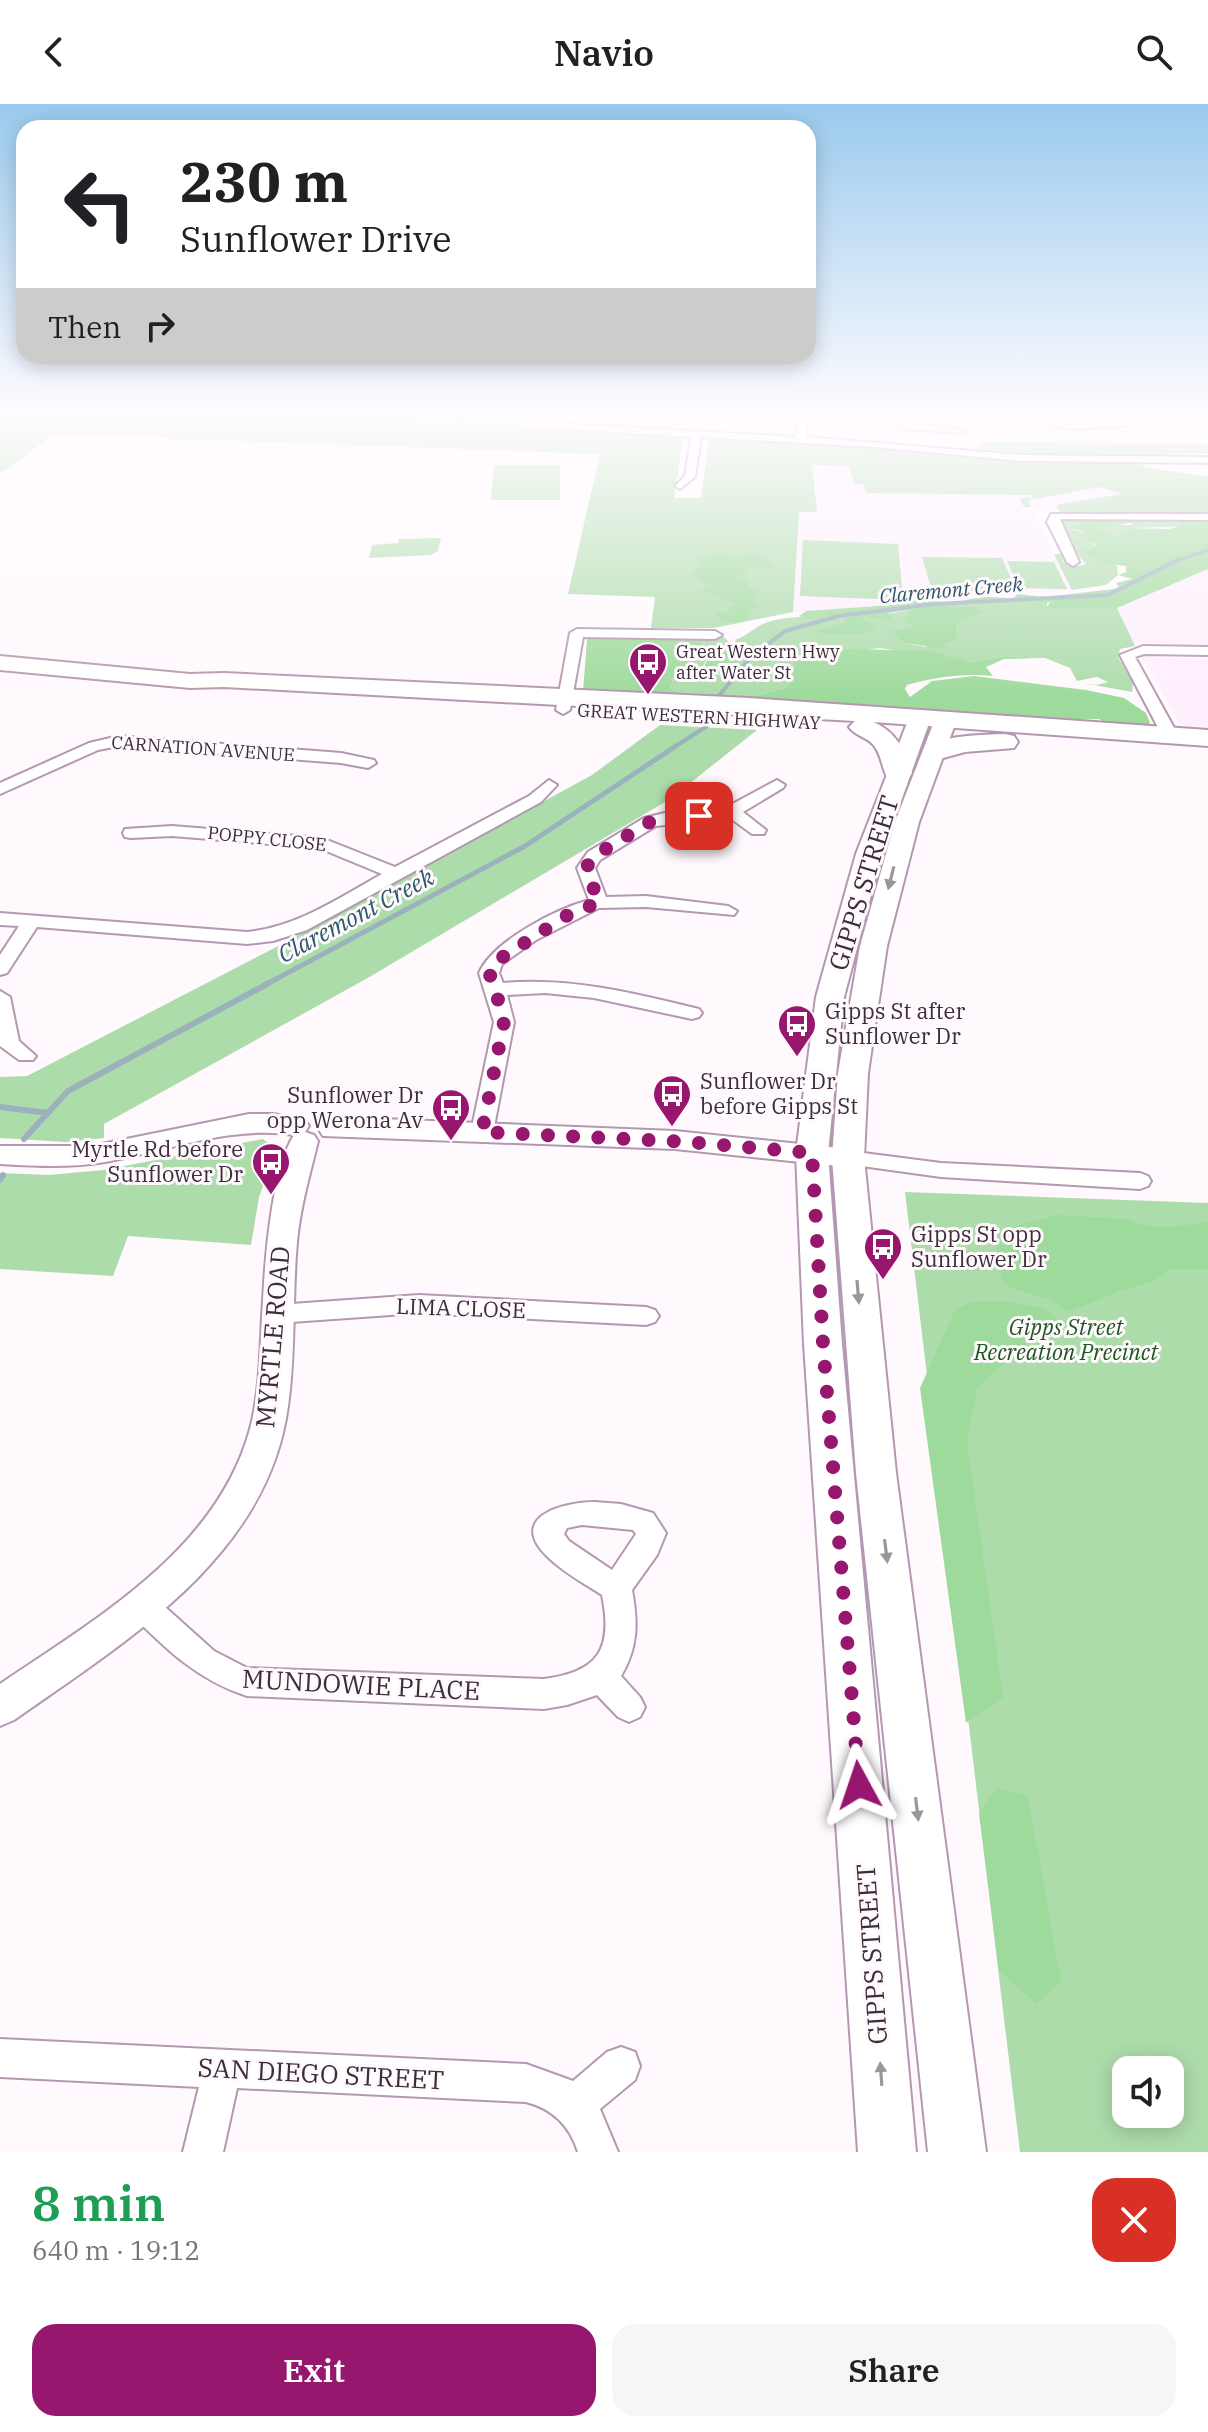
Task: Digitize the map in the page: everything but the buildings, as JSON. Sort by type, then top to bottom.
[{"type":"highway","name":"GREAT WESTERN HIGHWAY","points":[[0,663],[274,692],[565,703],[932,730]]},
{"type":"highway","name":"GREAT WESTERN HIGHWAY","points":[[565,703],[862,727],[1208,738]]},
{"type":"highway","points":[[862,727],[877,732],[887,740],[898,773]]},
{"type":"highway","points":[[932,730],[963,744],[1051,739],[1208,749]]},
{"type":"main road","name":"GIPPS STREET","points":[[887,2152],[822,1329],[830,1156],[830,997],[869,854],[898,773],[932,730]]},
{"type":"main road","name":"GIPPS STREET","points":[[932,730],[862,1000],[848,1123],[830,1156],[875,1458],[957,2152]]},
{"type":"street","points":[[1073,562],[1053,522],[1055,516],[1208,517]]},
{"type":"street","points":[[565,703],[577,633],[715,635]]},
{"type":"street","points":[[1170,735],[1127,658],[1132,651],[1208,651]]},
{"type":"street","name":"CARNATION AVENUE","points":[[0,789],[94,746],[119,741],[341,758],[368,763]]},
{"type":"street","points":[[0,919],[265,937],[300,926],[535,799],[549,785]]},
{"type":"street","points":[[599,903],[586,868],[594,856],[657,819],[733,812],[777,785]]},
{"type":"street","points":[[733,812],[758,830]]},
{"type":"street","name":"POPPY CLOSE","points":[[131,833],[172,831],[317,842],[335,846],[396,874]]},
{"type":"street","points":[[482,1132],[504,1022],[489,973],[494,961],[574,911],[599,903],[630,902],[728,911]]},
{"type":"street","points":[[0,969],[32,921]]},
{"type":"street","points":[[494,990],[528,986],[584,988],[692,1013]]},
{"type":"street","points":[[0,997],[9,1044],[26,1056]]},
{"type":"street","points":[[0,1155],[84,1156],[250,1124],[311,1132],[383,1128],[689,1142],[941,1170],[1140,1181]]},
{"type":"street","name":"MYRTLE ROAD","points":[[0,1707],[143,1606],[207,1543],[246,1484],[267,1429],[286,1214],[311,1132]]},
{"type":"street","name":"LIMA CLOSE","points":[[277,1314],[419,1304],[646,1316]]},
{"type":"street","points":[[616,1588],[622,1631],[616,1656],[602,1678],[629,1707]]},
{"type":"street","name":"MUNDOWIE PLACE","points":[[143,1606],[208,1667],[247,1682],[544,1694],[580,1689],[602,1678]]},
{"type":"street","name":"SAN DIEGO STREET","points":[[0,2058],[526,2083],[562,2094],[575,2105]]},
{"type":"street","points":[[598,2152],[585,2118],[575,2105],[621,2066]]},
{"type":"street","points":[[203,2152],[222,2069]]},
{"type":"shaded area","points":[[817,509],[1159,509],[1160,511],[1032,510],[1072,590],[922,599],[892,605],[793,612],[799,512],[817,512]]},
{"type":"shaded area","points":[[1208,569],[1208,645],[1133,643],[1117,608]]},
{"type":"shaded area","points":[[1142,657],[1208,659],[1208,732],[1180,724]]},
{"type":"green space","points":[[588,509],[817,509],[817,512],[799,512],[793,612],[714,628],[651,628],[655,597],[568,594]]},
{"type":"green space","points":[[1058,509],[1208,509],[1208,515],[1060,512]]},
{"type":"green space","points":[[1081,517],[1084,522],[1069,529],[1084,532],[1096,548],[1089,548],[1086,554],[1117,565],[1118,575],[1106,585],[1072,590],[1054,554],[1063,554],[1063,562],[1079,566],[1086,564],[1060,520]]},
{"type":"green space","points":[[1078,518],[1130,519],[1135,522],[1100,528],[1115,536],[1123,535],[1129,528],[1169,529],[1180,526],[1180,522],[1198,526],[1185,518],[1208,519],[1208,569],[1117,608],[1054,609],[1047,607],[1051,601],[960,605],[956,607],[976,607],[983,612],[958,622],[957,639],[944,644],[945,649],[904,643],[895,635],[894,630],[913,627],[902,620],[910,610],[888,613],[893,620],[885,622],[865,617],[863,619],[876,627],[875,631],[845,634],[815,631],[846,622],[846,619],[799,616],[806,611],[892,605],[922,599],[955,605],[982,597],[1012,599],[1018,594],[1044,597],[1114,589],[1119,587],[1116,583],[1132,579],[1118,575],[1126,572],[1126,566],[1103,563],[1086,554],[1085,549],[1095,548],[1095,544],[1085,538],[1083,531],[1067,528],[1082,523]]},
{"type":"green space","points":[[1185,518],[1198,526],[1129,528],[1123,535],[1114,536],[1099,529],[1110,525],[1133,525],[1130,519]]},
{"type":"green space","points":[[441,538],[438,551],[431,555],[369,558],[372,545],[398,543],[399,539]]},
{"type":"green space","points":[[803,540],[898,544],[903,600],[800,596]]},
{"type":"green space","points":[[753,554],[772,565],[770,568],[750,568],[739,578],[749,580],[748,586],[758,592],[753,598],[756,607],[743,622],[728,623],[718,619],[717,613],[730,611],[729,607],[735,603],[699,589],[714,585],[704,584],[694,576],[693,572],[700,566],[696,557],[731,555],[731,559]]},
{"type":"green space","points":[[922,557],[1002,558],[1017,592],[932,591]]},
{"type":"green space","points":[[1007,561],[1054,562],[1067,589],[1019,588]]},
{"type":"green space","points":[[1066,600],[1047,603],[1047,606],[1117,608],[1135,646],[1120,649],[1118,657],[1133,683],[1132,692],[1083,683],[1097,685],[1108,682],[1097,677],[1077,681],[1070,668],[1045,658],[1006,656],[968,662],[880,648],[850,652],[805,650],[787,687],[741,700],[685,695],[671,689],[673,678],[695,664],[706,649],[700,638],[724,637],[732,645],[715,647],[716,653],[710,653],[702,668],[719,675],[745,647],[737,645],[735,640],[771,621],[804,617],[846,619],[847,622],[817,632],[852,632],[865,617],[885,622],[887,614],[910,610],[902,620],[914,627],[895,630],[904,643],[925,647],[957,639],[958,622],[976,607],[955,607],[960,605]]},
{"type":"green space","points":[[594,636],[700,638],[706,649],[695,664],[673,678],[671,689],[685,695],[741,700],[787,687],[797,659],[808,648],[933,651],[968,662],[1006,656],[1045,658],[1004,659],[986,667],[993,676],[971,675],[939,678],[907,685],[905,689],[910,697],[932,681],[974,676],[1086,690],[1124,698],[1146,713],[1150,723],[1146,727],[1108,724],[1099,719],[1066,720],[583,691],[587,640]]},
{"type":"green space","points":[[722,644],[748,650],[725,675],[703,670],[709,655],[717,651],[714,646]]},
{"type":"green space","points":[[660,725],[757,730],[670,799],[366,979],[104,1124],[104,1138],[66,1142],[0,1138],[0,1077],[27,1076],[286,942],[592,775]]},
{"type":"green space","points":[[263,1139],[277,1150],[259,1197],[251,1245],[128,1236],[113,1276],[0,1269],[0,1173],[48,1175],[104,1170]]},
{"type":"green space","name":"Gipps Street Recreation Precinct","points":[[905,1192],[1208,1203],[1208,2152],[1020,2152]]},
{"type":"green space","points":[[1057,1215],[1128,1219],[1156,1227],[1208,1221],[1208,1269],[1169,1269],[1155,1281],[1119,1291],[1068,1312],[1049,1299],[1010,1288],[1002,1280],[995,1239],[1008,1228]]},
{"type":"green space","points":[[1001,1301],[1043,1308],[1058,1319],[1039,1332],[977,1388],[967,1441],[1003,1697],[966,1723],[920,1388],[955,1310],[972,1302]]},
{"type":"green space","points":[[997,1788],[1028,1796],[1061,1981],[1037,2004],[999,1971],[979,1814]]},
{"type":"waterway","name":"Claremont Creek","points":[[1176,561],[1208,550]]},
{"type":"waterway","name":"Claremont Creek","points":[[1176,561],[1180,559]]},
{"type":"waterway","name":"Claremont Creek","points":[[717,698],[750,658],[785,631],[839,616],[934,604],[1108,595],[1176,561]]},
{"type":"waterway","name":"Claremont Creek","points":[[673,748],[707,726]]},
{"type":"waterway","name":"Claremont Creek","points":[[265,985],[525,846],[676,746]]},
{"type":"waterway","name":"Claremont Creek","points":[[48,1113],[68,1091],[269,983]]},
{"type":"waterway","points":[[0,1107],[48,1113]]},
{"type":"waterway","name":"Claremont Creek","points":[[24,1139],[48,1113]]},
{"type":"waterway","name":"Claremont Creek","points":[[0,1180],[3,1175]]},
{"type":"place","name":"Great Western Hwy after Water St","points":[[648,696]]},
{"type":"place","name":"Gipps St after Sunflower Dr","points":[[797,1058]]},
{"type":"place","name":"Sunflower Dr before Gipps St","points":[[672,1128]]},
{"type":"place","name":"Sunflower Dr opp Werona Av","points":[[451,1142]]},
{"type":"place","name":"Myrtle Rd before Sunflower Dr","points":[[271,1196]]},
{"type":"place","name":"Gipps St opp Sunflower Dr","points":[[883,1281]]},
{"type":"route","points":[[699,816],[657,819],[594,856],[586,868],[599,903],[574,911],[492,964],[489,979],[503,1011],[504,1022],[482,1132],[689,1142],[812,1153],[823,1344],[859,1785]]}]
